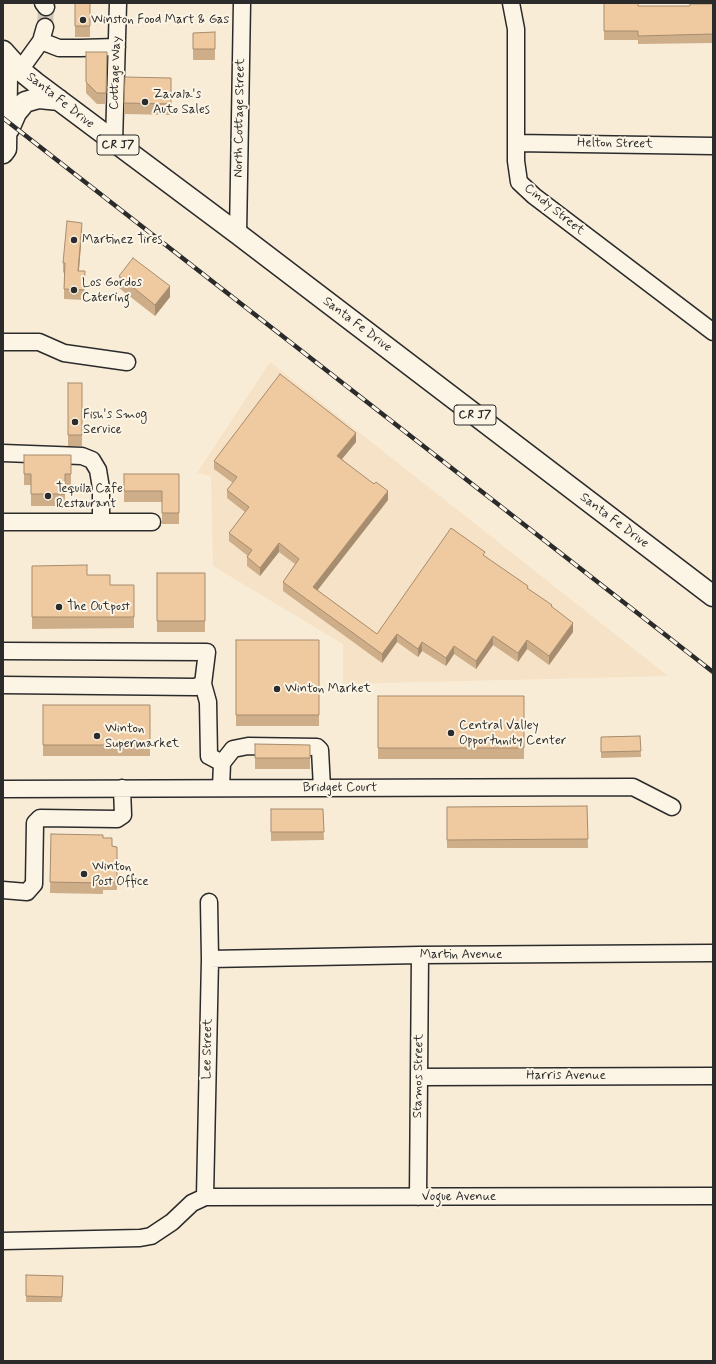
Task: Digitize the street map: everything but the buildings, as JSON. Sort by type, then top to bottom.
[{"type":"main road","name":"Santa Fe Drive","points":[[3,51],[12,66],[238,234],[713,596]]},
{"type":"main road","points":[[5,144],[8,78],[12,66]]},
{"type":"main road","points":[[5,144],[16,113],[25,102],[39,98],[58,100]]},
{"type":"street","name":"Cottage Way","points":[[114,142],[118,3]]},
{"type":"street","name":"North Cottage Street","points":[[238,234],[242,3]]},
{"type":"street","name":"Cindy Street","points":[[511,3],[516,29],[516,161],[519,182],[534,196],[713,332]]},
{"type":"street","points":[[12,66],[43,34],[59,48],[117,47]]},
{"type":"street","name":"Helton Street","points":[[516,143],[713,146]]},
{"type":"street","points":[[3,342],[39,342],[64,352],[128,362]]},
{"type":"street","points":[[3,453],[82,456],[92,460],[98,470],[100,482],[101,521]]},
{"type":"street","points":[[3,522],[152,522]]},
{"type":"street","points":[[3,651],[207,652],[199,686],[208,702],[209,756],[222,763]]},
{"type":"street","points":[[3,685],[199,686]]},
{"type":"street","points":[[221,788],[222,763],[232,749],[248,746],[317,747],[320,750],[322,788]]},
{"type":"street","name":"Bridget Court","points":[[3,789],[633,787],[672,807]]},
{"type":"street","points":[[3,890],[26,892],[34,884],[35,823],[40,818],[117,819],[123,815],[122,788]]},
{"type":"street","name":"Lee Street","points":[[205,1197],[210,959],[209,902]]},
{"type":"street","name":"Martin Avenue","points":[[210,959],[420,955],[713,953]]},
{"type":"street","name":"Stamos Street","points":[[418,1197],[420,955]]},
{"type":"street","name":"Harris Avenue","points":[[419,1077],[713,1076]]},
{"type":"street","name":"Vogue Avenue","points":[[205,1197],[713,1196]]},
{"type":"street","points":[[3,1241],[140,1238],[151,1236],[172,1222],[192,1203],[205,1197]]},
{"type":"shaded area","points":[[270,362],[668,676],[343,684],[343,644],[213,566],[211,476],[197,473]]},
{"type":"tunnel","points":[[45,27],[46,7]]},
{"type":"railway","points":[[3,118],[713,672]]},
{"type":"place","name":"Winston Food Mart & Gas","points":[[83,20]]},
{"type":"place","name":"Zavala's Auto Sales","points":[[145,102]]},
{"type":"place","name":"Martinez Tires","points":[[74,240]]},
{"type":"place","name":"Los Gordos Catering","points":[[74,290]]},
{"type":"place","name":"Fish's Smog Service","points":[[75,422]]},
{"type":"place","name":"Tequila Cafe Restaurant","points":[[48,496]]},
{"type":"place","name":"The Outpost","points":[[59,607]]},
{"type":"place","name":"Winton Market","points":[[277,689]]},
{"type":"place","name":"Central Valley Opportunity Center","points":[[451,733]]},
{"type":"place","name":"Winton Supermarket","points":[[97,736]]},
{"type":"place","name":"Winton Post Office","points":[[84,874]]}]
